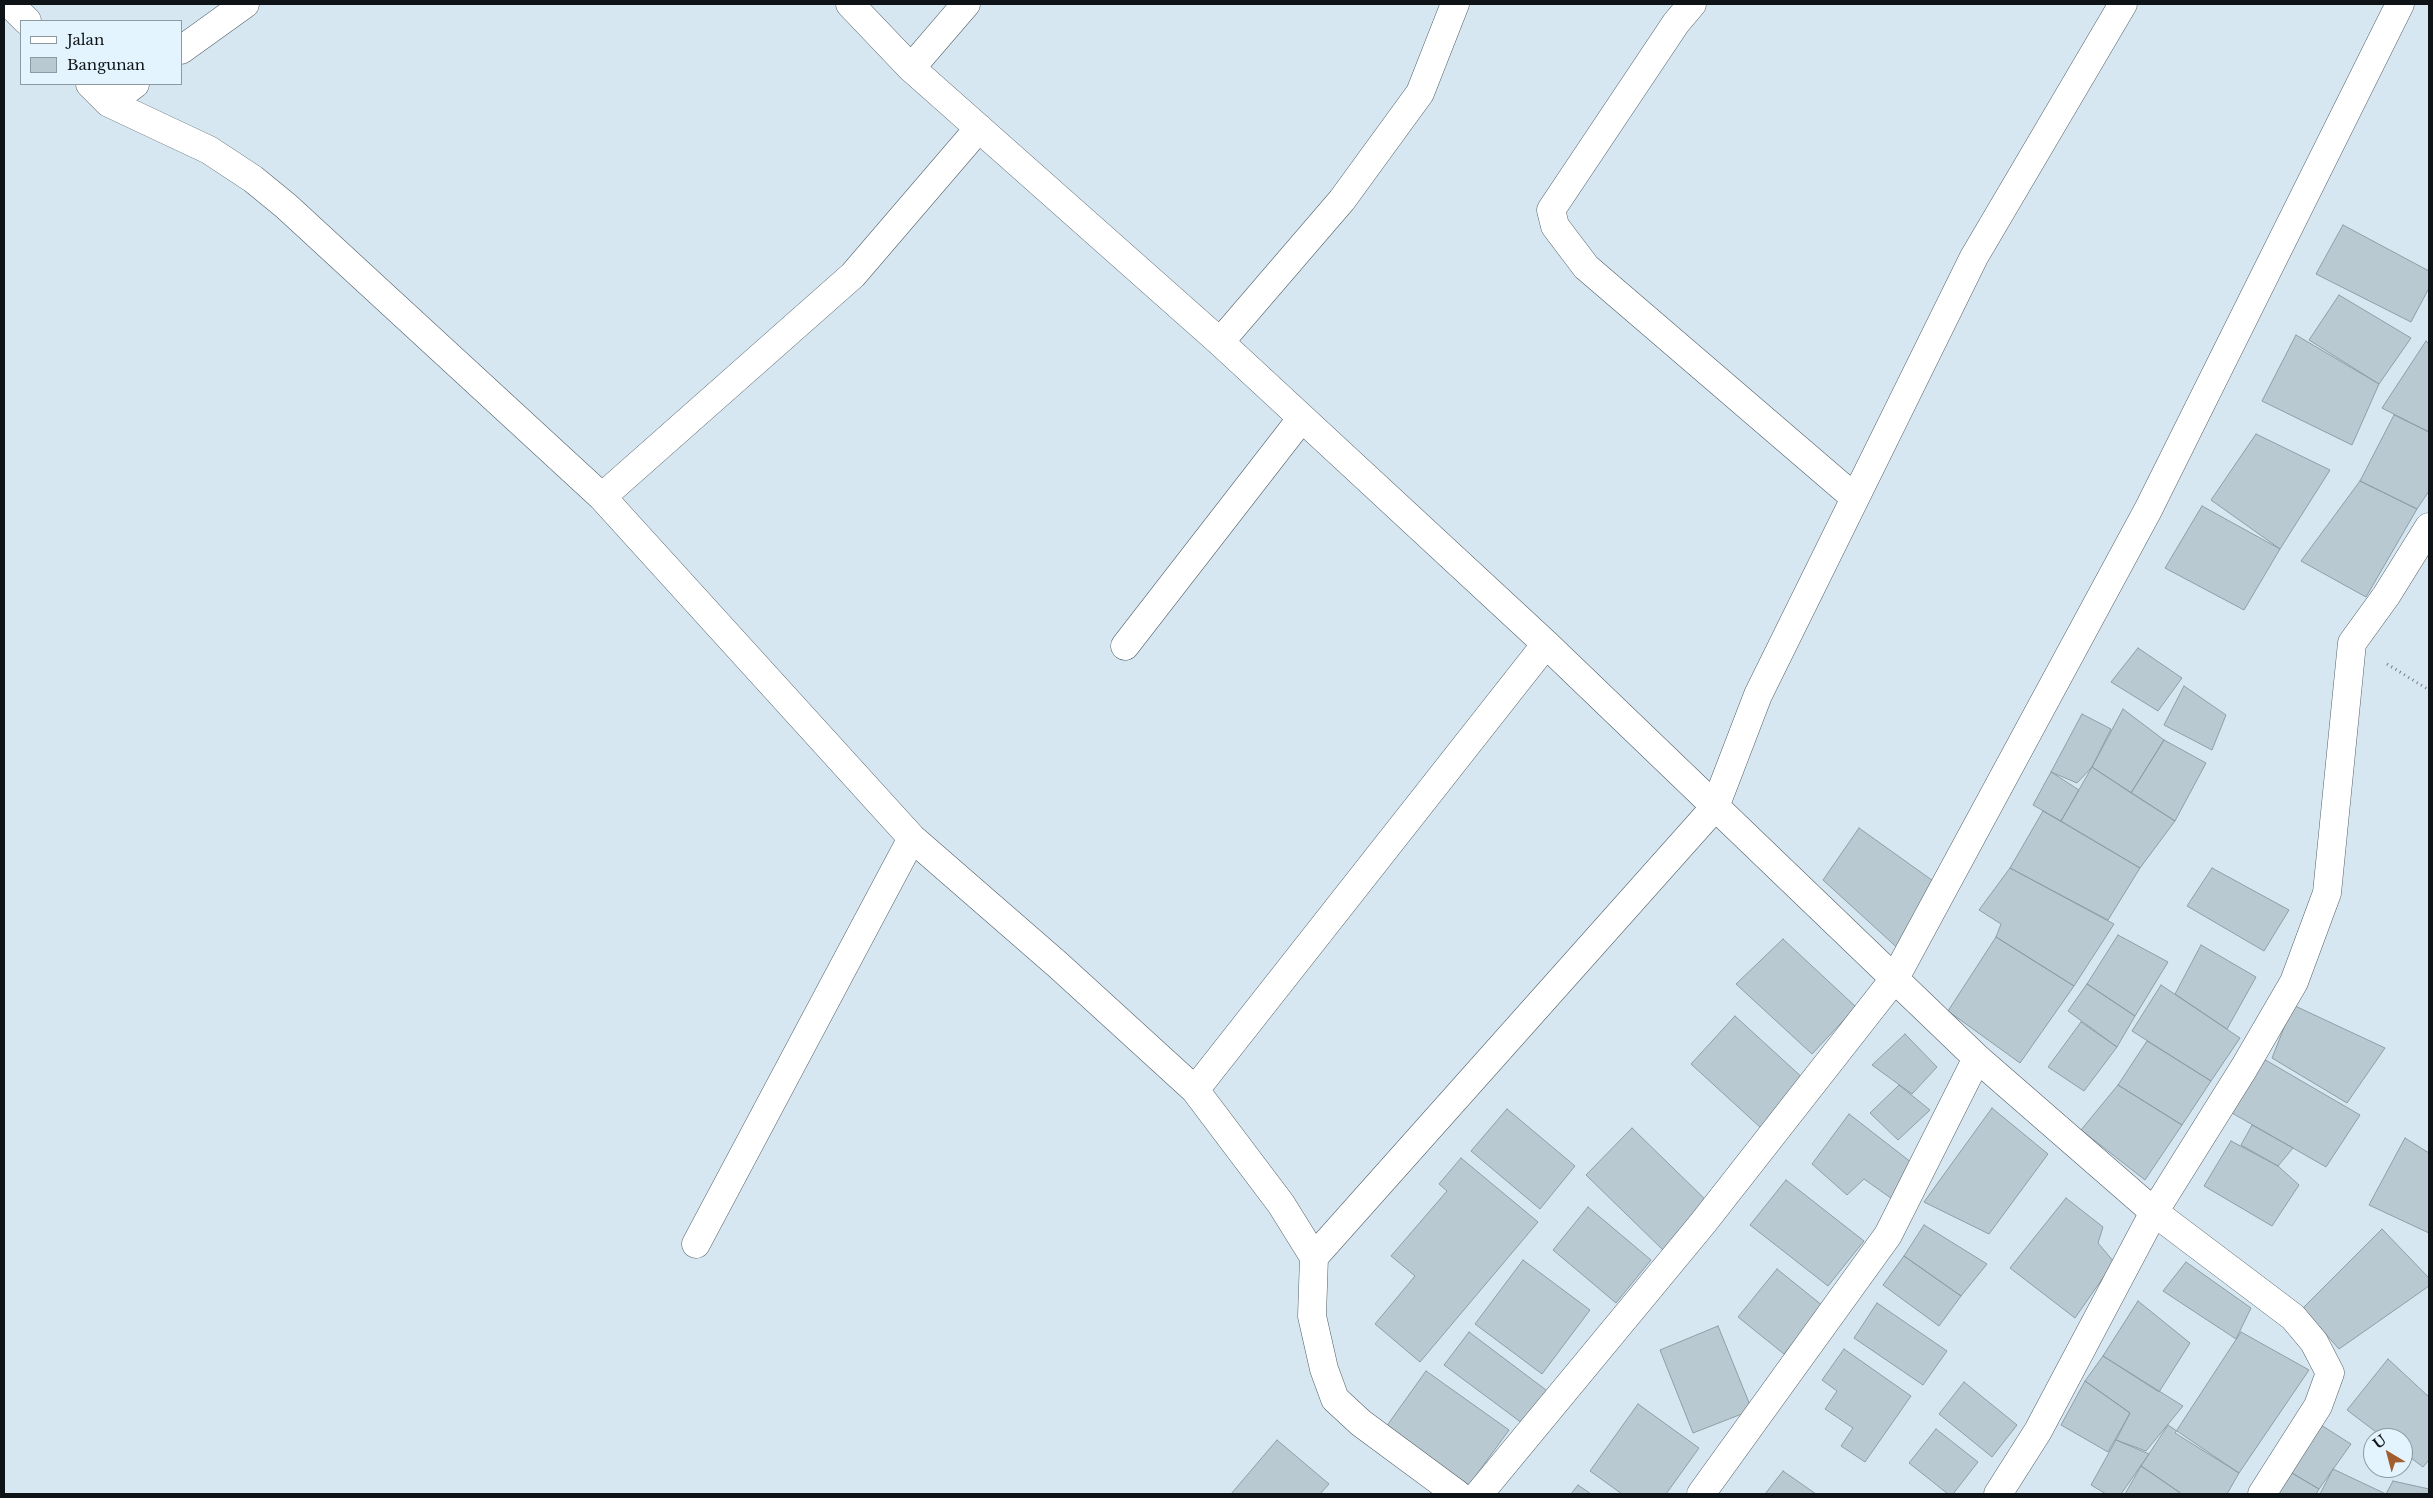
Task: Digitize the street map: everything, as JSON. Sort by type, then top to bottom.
[{"type":"street","points":[[10,4],[26,20]]},
{"type":"street","points":[[182,49],[245,4]]},
{"type":"street","points":[[850,4],[911,68],[1220,342],[1546,644],[1896,978],[1977,1058],[2154,1212],[2293,1317],[2314,1342],[2330,1373],[2318,1406],[2262,1494]]},
{"type":"street","points":[[911,68],[966,4]]},
{"type":"street","points":[[1220,342],[1342,200],[1420,93],[1455,4]]},
{"type":"street","points":[[1692,4],[1676,23],[1551,210],[1555,226],[1586,267],[1856,498]]},
{"type":"street","points":[[1314,1258],[1715,806],[1758,694],[1974,257],[2123,4]]},
{"type":"street","points":[[1479,1494],[1702,1223],[1896,978],[2148,510],[2400,4]]},
{"type":"street","points":[[91,85],[109,103],[209,150],[253,179],[286,206],[602,497],[912,838],[1058,965],[1195,1090],[1281,1204],[1314,1258],[1312,1316],[1324,1369],[1335,1399],[1361,1423],[1457,1494]]},
{"type":"street","points":[[109,103],[134,85]]},
{"type":"street","points":[[602,497],[853,275],[979,128]]},
{"type":"street","points":[[1125,646],[1301,419]]},
{"type":"street","points":[[1998,1494],[2038,1431],[2154,1212],[2244,1068],[2294,982],[2327,893],[2352,643],[2386,596],[2429,527]]},
{"type":"street","points":[[1195,1090],[1546,644]]},
{"type":"street","points":[[696,1244],[912,838]]},
{"type":"street","points":[[1701,1494],[1888,1235],[1977,1058]]},
{"type":"path","points":[[2352,643],[2429,690]]},
{"type":"building","points":[[2343,225],[2429,271],[2429,288],[2411,322],[2316,274]]},
{"type":"building","points":[[2339,295],[2411,338],[2379,384],[2309,340]]},
{"type":"building","points":[[2296,335],[2379,384],[2352,445],[2262,401]]},
{"type":"building","points":[[2426,341],[2429,344],[2429,432],[2382,408]]},
{"type":"building","points":[[2394,415],[2429,432],[2429,491],[2417,509],[2360,481]]},
{"type":"building","points":[[2256,434],[2330,470],[2280,549],[2211,500]]},
{"type":"building","points":[[2360,481],[2417,509],[2366,597],[2301,561]]},
{"type":"building","points":[[2202,506],[2280,549],[2244,610],[2165,568]]},
{"type":"building","points":[[2138,648],[2182,678],[2158,711],[2111,682]]},
{"type":"building","points":[[2184,686],[2226,715],[2212,750],[2164,725]]},
{"type":"building","points":[[2123,709],[2164,740],[2131,793],[2092,767]]},
{"type":"building","points":[[2082,714],[2111,729],[2092,767],[2077,783],[2051,772]]},
{"type":"building","points":[[2164,740],[2206,763],[2175,821],[2131,793]]},
{"type":"building","points":[[2092,767],[2175,821],[2140,868],[2061,821]]},
{"type":"building","points":[[2051,772],[2079,790],[2061,821],[2033,805]]},
{"type":"building","points":[[2043,811],[2140,868],[2108,920],[2010,868]]},
{"type":"building","points":[[1859,828],[1936,883],[1903,953],[1823,880]]},
{"type":"building","points":[[2010,868],[2114,924],[2074,986],[1996,937],[2001,924],[1979,910]]},
{"type":"building","points":[[2212,868],[2289,910],[2264,951],[2187,906]]},
{"type":"building","points":[[2118,935],[2168,962],[2135,1016],[2087,984]]},
{"type":"building","points":[[1996,937],[2074,986],[2020,1063],[1948,1011]]},
{"type":"building","points":[[1783,939],[1856,1007],[1812,1054],[1736,984]]},
{"type":"building","points":[[2201,945],[2256,977],[2227,1029],[2175,994]]},
{"type":"building","points":[[2087,984],[2135,1016],[2117,1047],[2068,1011]]},
{"type":"building","points":[[2161,985],[2240,1038],[2211,1081],[2132,1031]]},
{"type":"building","points":[[2293,1005],[2385,1048],[2347,1103],[2272,1058]]},
{"type":"building","points":[[1735,1016],[1805,1080],[1761,1128],[1691,1064]]},
{"type":"building","points":[[2081,1022],[2117,1047],[2084,1091],[2048,1067]]},
{"type":"building","points":[[1905,1034],[1937,1067],[1912,1094],[1872,1065]]},
{"type":"building","points":[[2147,1041],[2211,1081],[2182,1125],[2118,1085]]},
{"type":"building","points":[[2262,1058],[2360,1115],[2326,1167],[2232,1113]]},
{"type":"building","points":[[1899,1085],[1930,1110],[1898,1140],[1870,1113]]},
{"type":"building","points":[[2118,1085],[2182,1125],[2145,1180],[2081,1130]]},
{"type":"building","points":[[1992,1108],[2048,1154],[1989,1234],[1924,1202]]},
{"type":"building","points":[[1507,1109],[1575,1166],[1540,1209],[1471,1151]]},
{"type":"building","points":[[1849,1114],[1916,1166],[1895,1201],[1864,1179],[1847,1195],[1812,1164]]},
{"type":"building","points":[[2252,1125],[2293,1148],[2278,1166],[2241,1145]]},
{"type":"building","points":[[1632,1128],[1711,1205],[1665,1252],[1586,1175]]},
{"type":"building","points":[[2405,1138],[2429,1153],[2429,1233],[2369,1205]]},
{"type":"building","points":[[2231,1141],[2278,1166],[2299,1185],[2272,1226],[2204,1186]]},
{"type":"building","points":[[1461,1158],[1538,1222],[1420,1362],[1375,1324],[1415,1276],[1391,1256],[1447,1191],[1439,1184]]},
{"type":"building","points":[[1786,1180],[1864,1241],[1828,1286],[1750,1225]]},
{"type":"building","points":[[2066,1198],[2103,1227],[2098,1243],[2114,1262],[2075,1318],[2010,1268]]},
{"type":"building","points":[[1588,1207],[1651,1260],[1616,1303],[1553,1250]]},
{"type":"building","points":[[1924,1225],[1987,1264],[1961,1296],[1904,1256]]},
{"type":"building","points":[[2382,1229],[2429,1278],[2429,1286],[2339,1349],[2303,1308]]},
{"type":"building","points":[[1904,1256],[1961,1296],[1939,1326],[1883,1285]]},
{"type":"building","points":[[1523,1260],[1590,1310],[1542,1374],[1475,1324]]},
{"type":"building","points":[[2186,1262],[2251,1308],[2236,1339],[2163,1291]]},
{"type":"building","points":[[1777,1269],[1823,1306],[1784,1354],[1738,1317]]},
{"type":"building","points":[[2138,1301],[2190,1343],[2159,1392],[2103,1356]]},
{"type":"building","points":[[1877,1303],[1947,1351],[1923,1385],[1854,1338]]},
{"type":"building","points":[[1718,1326],[1752,1410],[1693,1433],[1660,1350]]},
{"type":"building","points":[[1469,1332],[1550,1393],[1526,1426],[1444,1365]]},
{"type":"building","points":[[2241,1332],[2309,1370],[2239,1473],[2175,1433]]},
{"type":"building","points":[[1844,1349],[1911,1396],[1865,1462],[1841,1446],[1853,1428],[1825,1409],[1837,1391],[1822,1380]]},
{"type":"building","points":[[2103,1356],[2183,1406],[2146,1451],[2116,1440],[2130,1413],[2085,1381]]},
{"type":"building","points":[[2388,1359],[2429,1397],[2429,1460],[2423,1467],[2413,1460],[2413,1428],[2371,1428],[2347,1410]]},
{"type":"building","points":[[1426,1371],[1509,1430],[1469,1485],[1386,1427]]},
{"type":"building","points":[[2085,1381],[2130,1413],[2108,1452],[2061,1425]]},
{"type":"building","points":[[1964,1382],[2017,1425],[1992,1457],[1939,1414]]},
{"type":"building","points":[[1638,1404],[1699,1448],[1666,1494],[1622,1494],[1590,1471]]},
{"type":"building","points":[[2310,1418],[2351,1444],[2319,1489],[2280,1466]]},
{"type":"building","points":[[2168,1425],[2239,1473],[2227,1494],[2182,1494],[2141,1466]]},
{"type":"building","points":[[1936,1429],[1978,1462],[1953,1494],[1948,1494],[1909,1463]]},
{"type":"building","points":[[1277,1440],[1329,1484],[1320,1494],[1231,1494]]},
{"type":"building","points":[[2116,1440],[2149,1454],[2121,1494],[2106,1494],[2091,1485]]},
{"type":"building","points":[[2141,1466],[2179,1492],[2178,1494],[2125,1494]]},
{"type":"building","points":[[2280,1466],[2319,1489],[2316,1494],[2262,1494]]},
{"type":"building","points":[[2333,1469],[2386,1494],[2320,1494]]},
{"type":"building","points":[[1783,1471],[1816,1494],[1765,1494]]},
{"type":"building","points":[[2393,1481],[2429,1489],[2429,1494],[2386,1494]]},
{"type":"building","points":[[1578,1485],[1591,1494],[1571,1494]]}]
